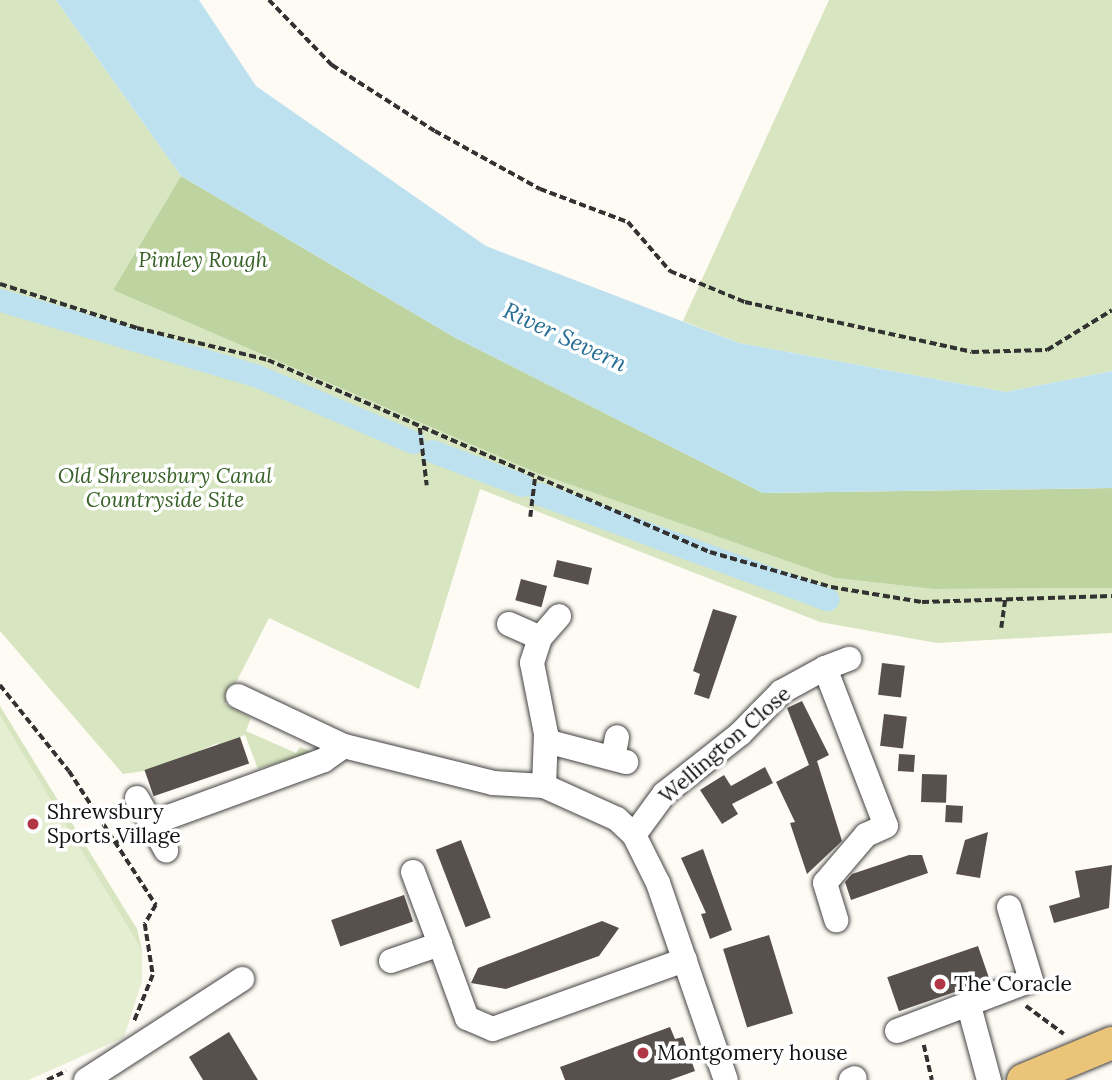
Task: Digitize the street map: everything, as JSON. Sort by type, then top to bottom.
[{"type":"main road","points":[[1023,1080],[1112,1043]]},
{"type":"street","points":[[544,786],[546,741],[532,663],[541,638],[559,616]]},
{"type":"street","points":[[509,624],[541,638]]},
{"type":"street","name":"Wellington Close","points":[[634,835],[664,794],[740,734],[781,692],[825,668],[849,659]]},
{"type":"street","points":[[825,668],[886,826],[866,835],[825,883],[836,920]]},
{"type":"street","points":[[238,696],[344,746],[493,783],[544,786],[596,807],[634,835],[685,960],[726,1080]]},
{"type":"street","points":[[546,741],[619,753]]},
{"type":"street","points":[[152,823],[324,760],[344,746]]},
{"type":"street","points":[[136,798],[166,850]]},
{"type":"street","points":[[413,872],[467,1018],[493,1029],[685,960]]},
{"type":"street","points":[[906,1028],[1031,980],[1009,907]]},
{"type":"street","points":[[391,961],[440,944]]},
{"type":"street","points":[[78,1074],[242,979]]},
{"type":"street","points":[[969,1006],[989,1080]]},
{"type":"path","points":[[269,0],[332,65],[435,131],[540,189],[628,222],[670,271],[745,302],[972,352],[1046,350],[1112,310]]},
{"type":"path","points":[[0,284],[137,328],[268,360],[535,479],[710,552],[831,587],[922,602],[1112,596]]},
{"type":"path","points":[[420,428],[426,486]]},
{"type":"path","points":[[530,517],[535,479]]},
{"type":"path","points":[[1001,628],[1005,600]]},
{"type":"path","points":[[0,685],[69,771],[156,905],[145,924],[153,975],[131,1030]]},
{"type":"path","points":[[1019,985],[1024,1005],[1063,1031],[1073,1059]]},
{"type":"path","points":[[906,1028],[932,1080]]},
{"type":"path","points":[[47,1080],[78,1074]]},
{"type":"green space","name":"Old Shrewsbury Canal Countryside Site","points":[[0,0],[56,0],[181,176],[113,290],[537,473],[835,578],[933,589],[1112,588],[1112,633],[937,643],[820,622],[480,489],[419,689],[269,618],[225,704],[251,718],[246,731],[296,753],[300,747],[312,752],[258,769],[245,735],[223,743],[231,767],[226,769],[217,743],[163,768],[123,774],[0,631]]},
{"type":"green space","points":[[829,0],[1112,0],[1112,371],[1006,392],[739,343],[683,321]]},
{"type":"green space","name":"Pimley Rough","points":[[181,176],[454,337],[763,493],[1112,488],[1112,588],[933,589],[835,578],[537,473],[113,290]]},
{"type":"green space","points":[[0,706],[137,929],[142,950],[142,980],[124,1037],[28,1080],[134,941],[0,716]]},
{"type":"green space","name":"Shrewsbury Sports Village","points":[[0,716],[142,950],[142,980],[124,1037],[28,1080],[0,1080]]},
{"type":"water","name":"River Severn","points":[[56,0],[199,0],[256,86],[486,246],[739,343],[1006,392],[1112,371],[1112,488],[763,493],[454,337],[181,176]]},
{"type":"building","points":[[557,560],[592,568],[588,585],[553,577]]},
{"type":"building","points":[[521,579],[547,586],[541,607],[515,600]]},
{"type":"building","points":[[713,609],[737,616],[709,699],[694,694],[700,674],[693,671]]},
{"type":"building","points":[[882,663],[905,666],[901,698],[878,695]]},
{"type":"building","points":[[802,701],[829,755],[817,761],[842,841],[807,874],[790,823],[795,822],[776,782],[809,765],[787,708]]},
{"type":"building","points":[[884,714],[907,717],[903,749],[880,746]]},
{"type":"building","points":[[240,737],[249,763],[154,796],[145,770]]},
{"type":"building","points":[[899,754],[915,755],[914,772],[898,771]]},
{"type":"building","points":[[765,767],[773,783],[732,804],[738,814],[722,824],[700,790],[724,775],[731,786]]},
{"type":"building","points":[[922,774],[947,775],[946,803],[921,802]]},
{"type":"building","points":[[946,805],[963,806],[962,823],[945,822]]},
{"type":"building","points":[[988,832],[980,878],[956,874],[965,840]]},
{"type":"building","points":[[461,840],[491,917],[466,927],[436,850]]},
{"type":"building","points":[[703,849],[732,930],[710,939],[701,914],[706,913],[681,858]]},
{"type":"building","points":[[909,855],[922,855],[928,873],[851,900],[845,882],[852,874]]},
{"type":"building","points":[[1112,865],[1109,908],[1054,923],[1049,906],[1080,897],[1075,871]]},
{"type":"building","points":[[404,895],[413,921],[340,947],[331,920]]},
{"type":"building","points":[[602,921],[619,928],[599,956],[506,989],[471,983],[478,968]]},
{"type":"building","points":[[769,935],[793,1013],[747,1027],[723,949]]},
{"type":"building","name":"The Coracle","points":[[978,946],[990,980],[899,1011],[887,977]]},
{"type":"building","name":"Montgomery house","points":[[670,1027],[675,1039],[683,1037],[695,1071],[670,1080],[565,1080],[560,1067]]},
{"type":"building","points":[[229,1032],[258,1080],[203,1080],[189,1057]]},
{"type":"waterway","points":[[0,300],[255,375],[413,442]]},
{"type":"waterway","points":[[432,451],[522,485]]},
{"type":"waterway","points":[[540,494],[827,599]]},
{"type":"place","name":"Shrewsbury Sports Village","points":[[33,824]]},
{"type":"place","name":"The Coracle","points":[[940,984]]},
{"type":"place","name":"Montgomery house","points":[[643,1053]]}]
